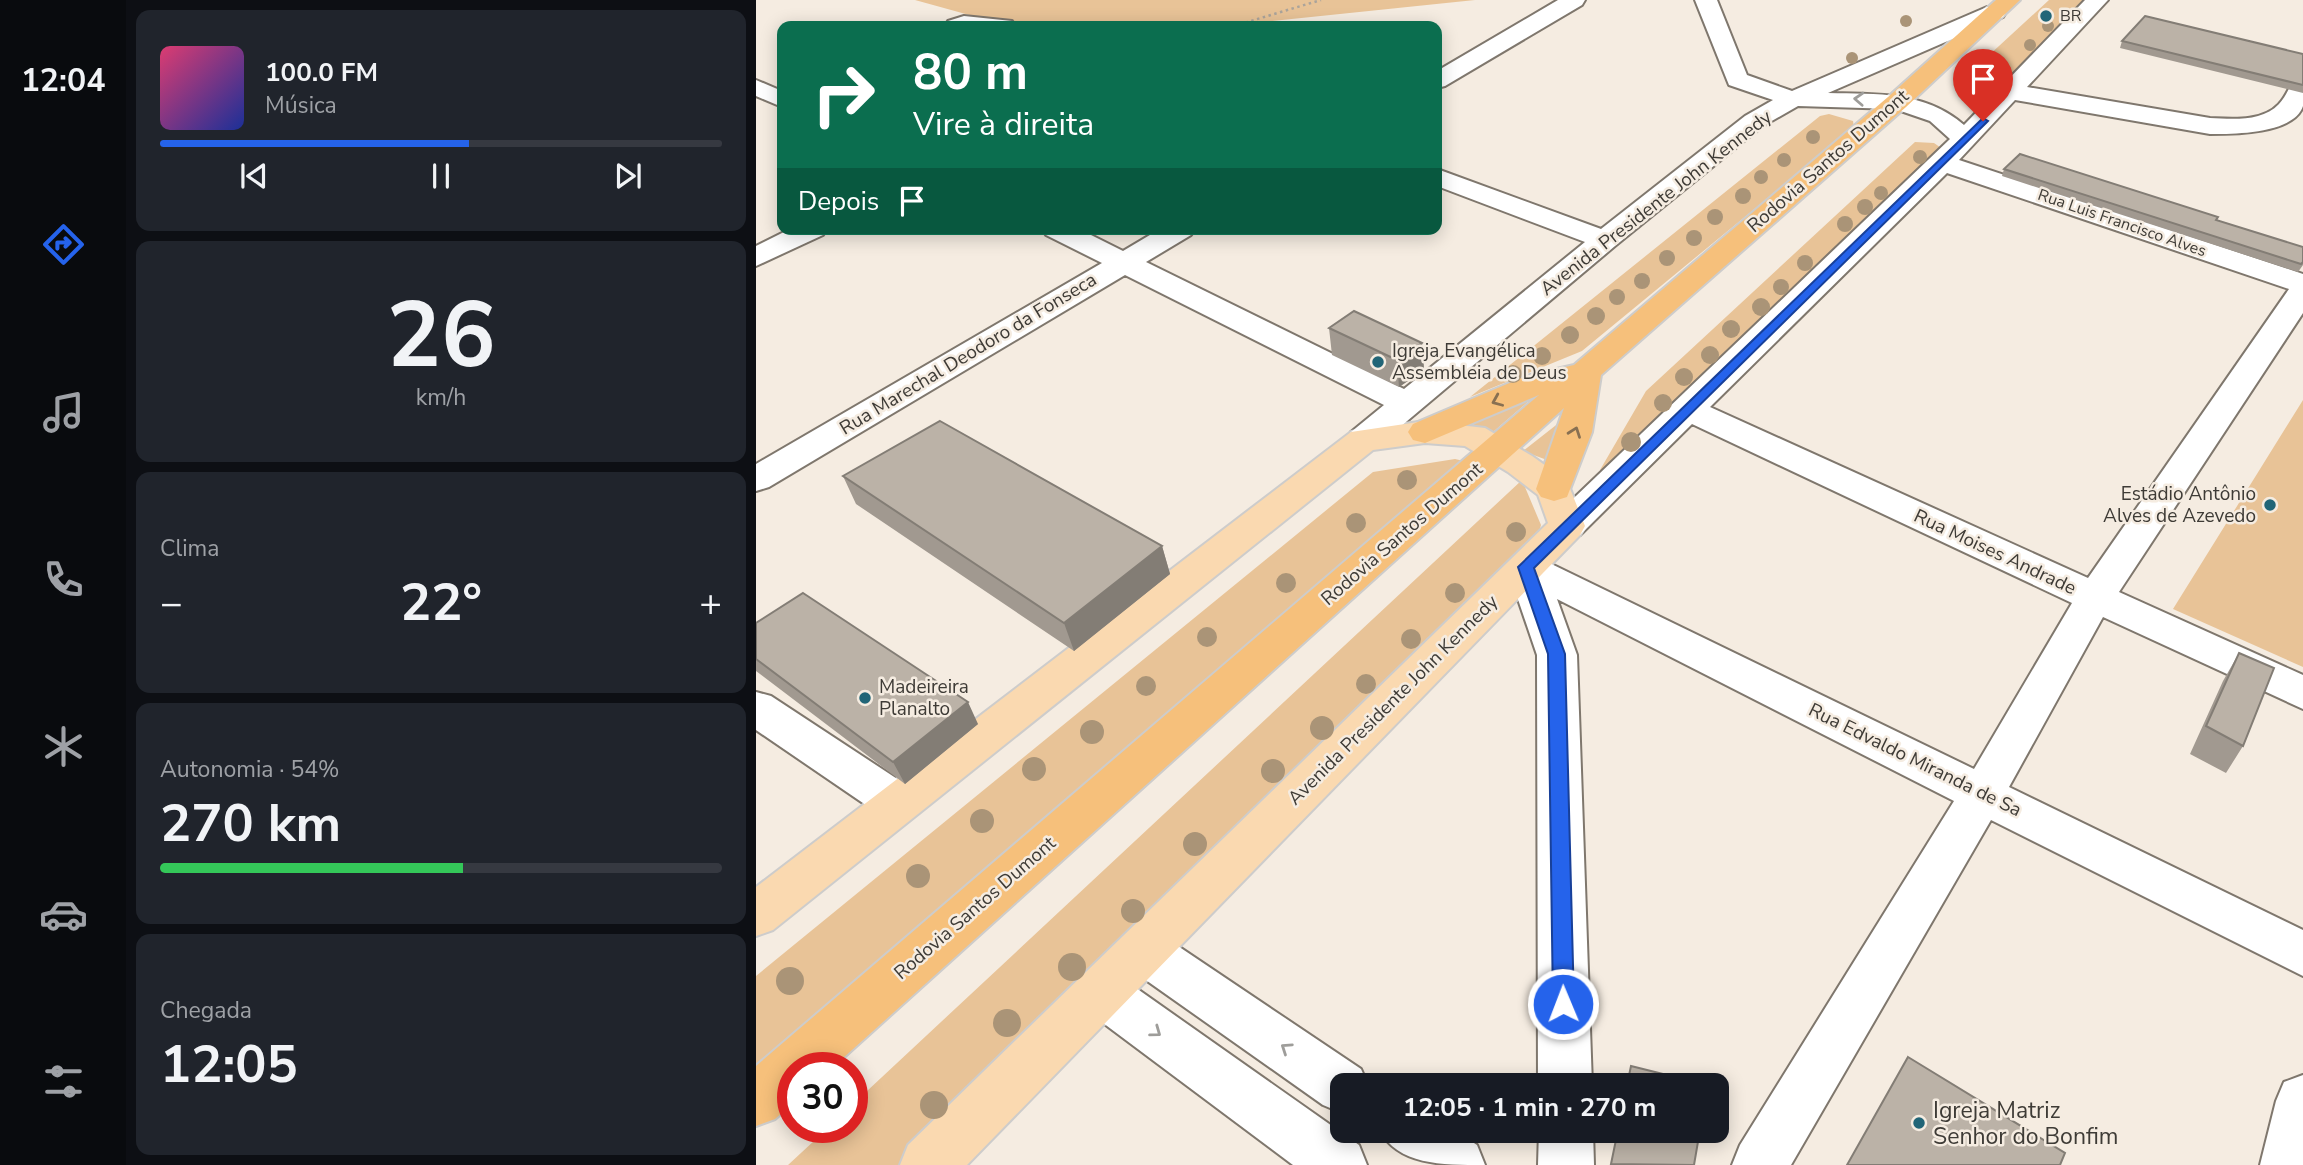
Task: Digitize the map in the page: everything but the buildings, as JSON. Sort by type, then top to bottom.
[{"type":"highway","name":"Rodovia Santos Dumont","points":[[811,1052],[1585,372],[1897,102],[2002,6]]},
{"type":"highway","points":[[1416,418],[1585,372],[1584,400],[1560,508]]},
{"type":"highway","name":"Rodovia Santos Dumont","points":[[756,1100],[777,1082]]},
{"type":"main road","points":[[756,915],[1363,440],[1416,418],[1473,436],[1497,450],[1560,508]]},
{"type":"main road","name":"Avenida Presidente John Kennedy","points":[[928,1165],[1526,567],[1560,508]]},
{"type":"street","points":[[1442,78],[1574,0]]},
{"type":"street","points":[[1706,0],[1737,80],[1794,99],[1897,102],[1939,116],[1965,139]]},
{"type":"street","name":"Avenida Presidente John Kennedy","points":[[1560,508],[1687,409],[1942,163],[2097,0]]},
{"type":"street","name":"Avenida Presidente John Kennedy","points":[[1416,418],[1605,240],[1754,121],[1794,99],[2002,6]]},
{"type":"street","points":[[2011,92],[2210,126],[2240,126],[2267,120],[2287,111],[2303,85]]},
{"type":"street","points":[[756,86],[777,99]]},
{"type":"street","points":[[756,115],[777,104]]},
{"type":"street","name":"Rua Luis Francisco Alves","points":[[1942,163],[2303,284]]},
{"type":"street","points":[[1442,179],[1605,240]]},
{"type":"street","points":[[756,257],[801,235]]},
{"type":"street","points":[[1068,235],[1416,418]]},
{"type":"street","name":"Rua Marechal Deodoro da Fonseca","points":[[756,479],[1171,235]]},
{"type":"street","points":[[1759,1165],[1983,793],[2094,598],[2303,290]]},
{"type":"street","name":"Rua Moises Andrade","points":[[1687,409],[2303,694]]},
{"type":"street","points":[[1526,567],[1557,654],[1565,1073]]},
{"type":"street","name":"Rua Edvaldo Miranda de Sa","points":[[1526,567],[2303,954]]},
{"type":"street","points":[[756,708],[898,803]]},
{"type":"street","points":[[1143,950],[1330,1079]]},
{"type":"street","points":[[1101,992],[1339,1165]]},
{"type":"street","points":[[2288,1165],[2303,1101]]},
{"type":"street","points":[[1425,1143],[1457,1165]]},
{"type":"street","points":[[1566,1143],[1566,1165]]},
{"type":"path","points":[[1251,21],[1321,0]]},
{"type":"shaded area","points":[[915,0],[1475,0],[1272,21],[991,21]]},
{"type":"shaded area","points":[[2049,0],[2098,0],[2006,89],[1985,89],[1970,84],[1969,77],[1974,69]]},
{"type":"shaded area","points":[[1829,114],[1853,121],[1854,127],[1582,351],[1470,397],[1820,116]]},
{"type":"shaded area","points":[[1915,142],[1934,143],[1947,152],[1616,472],[1600,470],[1646,391]]},
{"type":"shaded area","points":[[1530,400],[1493,432],[1469,423]]},
{"type":"shaded area","name":"Estádio Antônio Alves de Azevedo","points":[[2303,400],[2303,667],[2173,609]]},
{"type":"shaded area","points":[[1560,422],[1547,460],[1523,451]]},
{"type":"shaded area","points":[[1455,459],[1477,464],[783,1052],[777,1052],[777,1057],[756,1075],[756,976],[1373,472]]},
{"type":"shaded area","points":[[1522,480],[1541,525],[1533,553],[903,1165],[788,1165],[812,1143],[868,1143],[868,1090]]},
{"type":"place","name":"BR","points":[[2046,16]]},
{"type":"place","name":"Igreja Evangélica Assembleia de Deus","points":[[1378,362]]},
{"type":"place","name":"Estádio Antônio Alves de Azevedo","points":[[2270,505]]},
{"type":"place","name":"Madeireira Planalto","points":[[865,698]]},
{"type":"place","name":"Igreja Matriz Senhor do Bonfim","points":[[1919,1123]]},
{"type":"route","points":[[1563,1004],[1557,654],[1526,567],[1983,121]]}]
